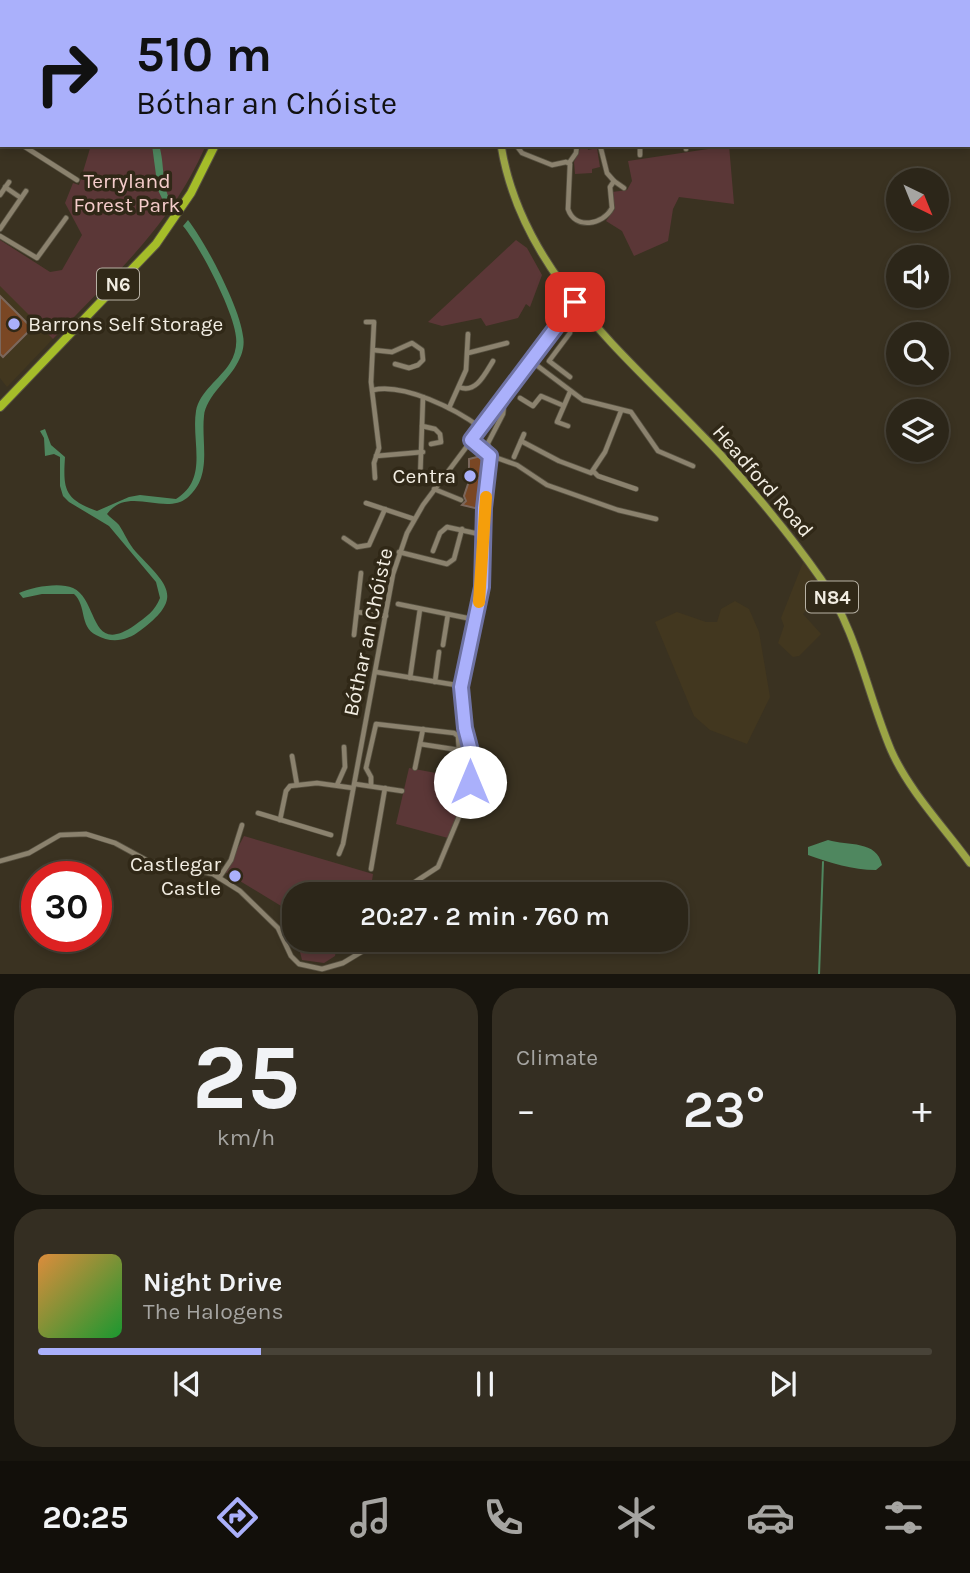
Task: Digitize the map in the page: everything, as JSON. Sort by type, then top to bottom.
[{"type":"highway","name":"N6","points":[[0,407],[156,244],[191,193],[214,147]]},
{"type":"main road","name":"Headford Road","points":[[501,147],[504,166],[523,222],[551,272],[575,302],[721,455],[823,581],[855,647],[897,761],[970,863]]},
{"type":"street","points":[[25,147],[77,180]]},
{"type":"street","points":[[518,147],[522,153],[552,165],[569,163],[577,147]]},
{"type":"street","points":[[600,147],[607,173],[624,188]]},
{"type":"street","points":[[640,147],[640,155]]},
{"type":"street","points":[[569,163],[571,170],[567,187],[568,209],[571,218],[577,221],[599,221],[610,213],[612,205],[609,189],[614,181]]},
{"type":"street","points":[[0,195],[9,182]]},
{"type":"street","points":[[5,187],[21,198]]},
{"type":"street","points":[[0,229],[26,191]]},
{"type":"street","points":[[0,236],[32,258],[37,258],[66,218]]},
{"type":"street","name":"Bóthar an Chóiste","points":[[339,855],[399,552],[414,519],[435,489],[575,302]]},
{"type":"street","points":[[366,322],[374,322],[373,390],[379,448],[375,478]]},
{"type":"street","points":[[544,372],[570,333]]},
{"type":"street","points":[[449,408],[466,370],[468,334]]},
{"type":"street","points":[[468,353],[507,343]]},
{"type":"street","points":[[373,350],[392,352],[406,345],[416,344],[422,351],[421,363],[415,367],[395,364]]},
{"type":"street","points":[[403,366],[404,358]]},
{"type":"street","points":[[531,361],[585,401],[631,412],[658,451],[693,466]]},
{"type":"street","points":[[459,387],[473,387],[493,362]]},
{"type":"street","points":[[551,363],[569,377]]},
{"type":"street","points":[[373,390],[384,388],[424,397],[449,408],[481,428]]},
{"type":"street","points":[[568,426],[557,422],[562,405],[570,392]]},
{"type":"street","points":[[415,882],[438,867],[468,795],[471,751],[465,728],[461,687],[482,587],[484,508],[490,456],[488,443],[504,411],[505,396]]},
{"type":"street","points":[[520,398],[533,406],[541,396],[562,405]]},
{"type":"street","points":[[420,481],[424,397]]},
{"type":"street","points":[[520,441],[587,473],[593,471],[605,452],[621,411]]},
{"type":"street","points":[[422,426],[435,429],[440,434],[441,442],[431,444]]},
{"type":"street","points":[[514,457],[524,434]]},
{"type":"street","points":[[471,440],[490,456],[517,465],[547,485],[576,497],[656,519]]},
{"type":"street","points":[[376,456],[423,452]]},
{"type":"street","points":[[593,471],[598,476],[636,489]]},
{"type":"street","points":[[435,489],[461,500]]},
{"type":"street","points":[[366,503],[414,519]]},
{"type":"street","points":[[344,538],[357,547],[369,545],[375,538],[385,509]]},
{"type":"street","points":[[433,551],[443,529],[453,526],[479,534]]},
{"type":"street","points":[[399,552],[447,564],[454,559],[462,529]]},
{"type":"street","points":[[354,635],[357,612],[355,606],[361,573]]},
{"type":"street","points":[[398,604],[467,618]]},
{"type":"street","points":[[410,678],[420,609]]},
{"type":"street","points":[[357,612],[386,616]]},
{"type":"street","points":[[443,645],[448,614]]},
{"type":"street","points":[[435,682],[439,652]]},
{"type":"street","points":[[376,672],[456,685]]},
{"type":"street","points":[[371,786],[371,778],[366,768],[376,724],[456,734],[459,750],[420,744]]},
{"type":"street","points":[[415,768],[423,729]]},
{"type":"street","points":[[337,785],[345,767],[344,747]]},
{"type":"street","points":[[292,757],[297,785]]},
{"type":"street","points":[[280,820],[286,791],[290,786],[317,783],[402,791]]},
{"type":"street","points":[[371,869],[385,788]]},
{"type":"street","points":[[258,813],[331,835]]},
{"type":"street","points":[[219,878],[231,860],[242,825]]},
{"type":"street","points":[[0,861],[29,853],[60,835],[79,833],[108,840],[148,861],[206,871],[219,878],[240,891],[278,928],[282,937]]},
{"type":"street","points":[[373,857],[382,859]]},
{"type":"street","points":[[289,952],[299,964],[322,968],[343,964],[361,952]]},
{"type":"shaded area","points":[[152,147],[160,147],[161,152],[166,188],[171,202],[167,209],[158,190]]},
{"type":"shaded area","points":[[188,220],[213,259],[236,309],[244,339],[243,350],[234,369],[213,395],[206,409],[203,427],[203,470],[195,490],[178,503],[125,502],[107,514],[119,525],[133,549],[156,573],[167,591],[167,600],[155,619],[125,639],[108,640],[96,635],[87,626],[81,604],[74,594],[42,594],[23,598],[19,593],[46,586],[61,585],[73,588],[81,594],[102,631],[110,634],[120,633],[135,625],[153,610],[160,598],[156,582],[109,526],[63,496],[60,486],[60,457],[54,454],[45,456],[44,438],[40,431],[45,429],[51,445],[65,457],[68,492],[86,507],[97,511],[140,495],[176,499],[186,491],[196,471],[195,423],[198,404],[230,363],[236,347],[234,326],[223,296],[198,248],[183,226]]},
{"type":"shaded area","points":[[0,240],[50,272],[88,302],[7,387],[0,378]]},
{"type":"shaded area","points":[[804,560],[825,590],[803,614],[821,634],[799,656],[793,657],[778,643],[784,626],[781,618]]},
{"type":"shaded area","points":[[735,601],[749,609],[759,632],[770,697],[747,744],[710,730],[694,716],[655,622],[677,612],[706,622],[717,622],[721,609]]},
{"type":"shaded area","points":[[828,840],[868,848],[879,857],[882,865],[876,870],[858,869],[808,855],[808,847]]},
{"type":"green space","name":"Terryland Forest Park","points":[[90,147],[205,147],[175,202],[139,249],[53,339],[0,286],[0,240],[50,272],[62,270],[82,235],[65,203],[73,183],[79,185]]},
{"type":"green space","points":[[581,147],[587,147],[588,150],[597,148],[600,167],[592,169],[592,173],[575,174],[574,162]]},
{"type":"green space","points":[[729,147],[734,204],[679,197],[673,209],[668,241],[634,256],[622,231],[606,221],[615,209],[612,192],[627,190],[632,181],[628,161]]},
{"type":"green space","points":[[516,240],[527,248],[542,275],[530,307],[526,304],[518,318],[486,326],[481,318],[442,326],[428,322]]},
{"type":"green space","points":[[409,768],[463,778],[469,782],[448,838],[396,824]]},
{"type":"green space","points":[[244,836],[373,874],[372,882],[282,882],[282,907],[225,872]]},
{"type":"green space","points":[[300,952],[336,952],[335,956],[324,963],[302,960]]},
{"type":"building","name":"Barrons Self Storage","points":[[0,296],[29,325],[34,326],[3,357],[0,354]]},
{"type":"building","points":[[481,456],[483,478],[479,509],[462,505],[466,501],[464,496],[469,481],[469,459]]},
{"type":"waterway","points":[[819,974],[823,862]]},
{"type":"slow traffic","points":[[479,602],[486,497]]},
{"type":"place","name":"Barrons Self Storage","points":[[14,324]]},
{"type":"place","name":"Centra","points":[[470,476]]},
{"type":"place","name":"Castlegar Castle","points":[[235,876]]},
{"type":"route","points":[[470,782],[471,751],[460,697],[481,595],[484,508],[490,465],[490,456],[471,440],[575,302]]}]
